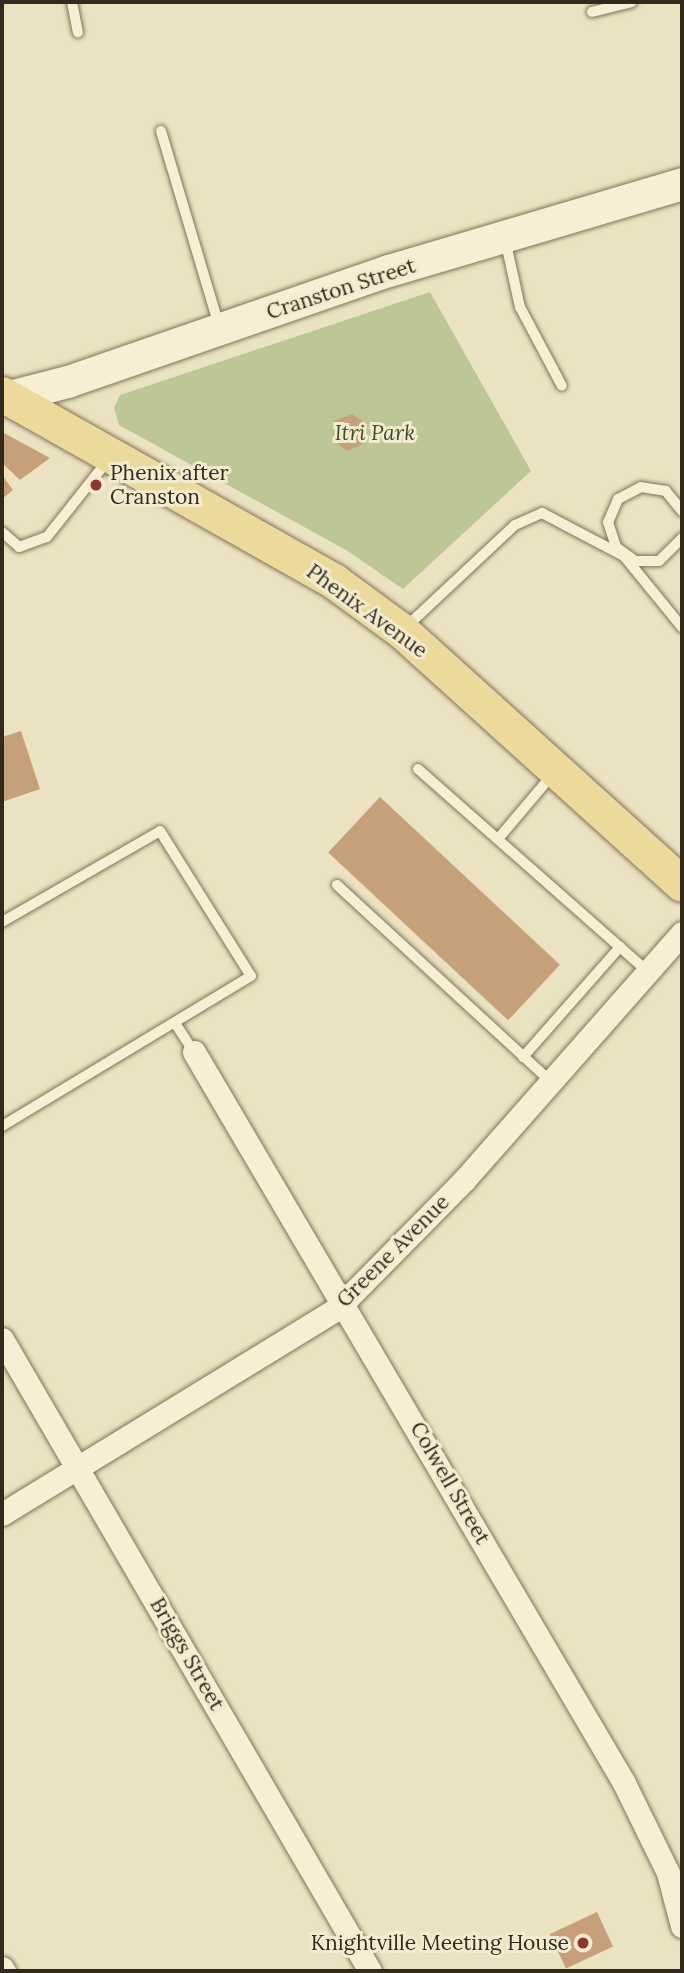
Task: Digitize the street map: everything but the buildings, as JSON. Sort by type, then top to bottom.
[{"type":"main road","name":"Cranston Street","points":[[4,397],[68,383],[389,271],[505,239],[682,184]]},
{"type":"main road","name":"Phenix Avenue","points":[[4,397],[111,454],[335,582],[401,631],[682,884]]},
{"type":"street","name":"Greene Avenue","points":[[2,1514],[80,1470],[343,1303],[465,1179],[549,1080],[682,933]]},
{"type":"street","name":"Colwell Street","points":[[194,1052],[675,1869],[682,1926]]},
{"type":"street","name":"Briggs Street","points":[[2,1339],[370,1971]]},
{"type":"lane","points":[[72,2],[78,32]]},
{"type":"lane","points":[[592,12],[632,2]]},
{"type":"lane","points":[[162,131],[220,329]]},
{"type":"lane","points":[[505,239],[520,307],[562,386]]},
{"type":"lane","points":[[2,532],[19,547],[47,537],[94,483],[111,454]]},
{"type":"lane","points":[[682,511],[666,491],[641,487],[628,491],[611,510],[608,523],[610,536],[624,556],[682,627]]},
{"type":"lane","points":[[401,631],[531,515],[551,516],[624,556],[647,563],[659,561],[682,538]]},
{"type":"lane","points":[[418,769],[647,971]]},
{"type":"lane","points":[[498,839],[556,771]]},
{"type":"lane","points":[[2,922],[160,831],[251,976],[2,1126]]},
{"type":"lane","points":[[337,885],[549,1080]]},
{"type":"lane","points":[[523,1057],[620,947]]},
{"type":"lane","points":[[175,1023],[194,1052]]},
{"type":"green space","name":"Itri Park","points":[[430,292],[531,471],[403,589],[346,550],[119,425],[114,408],[120,395]]},
{"type":"place","name":"Phenix after Cranston","points":[[96,485]]},
{"type":"place","name":"Knightville Meeting House","points":[[583,1943]]}]
